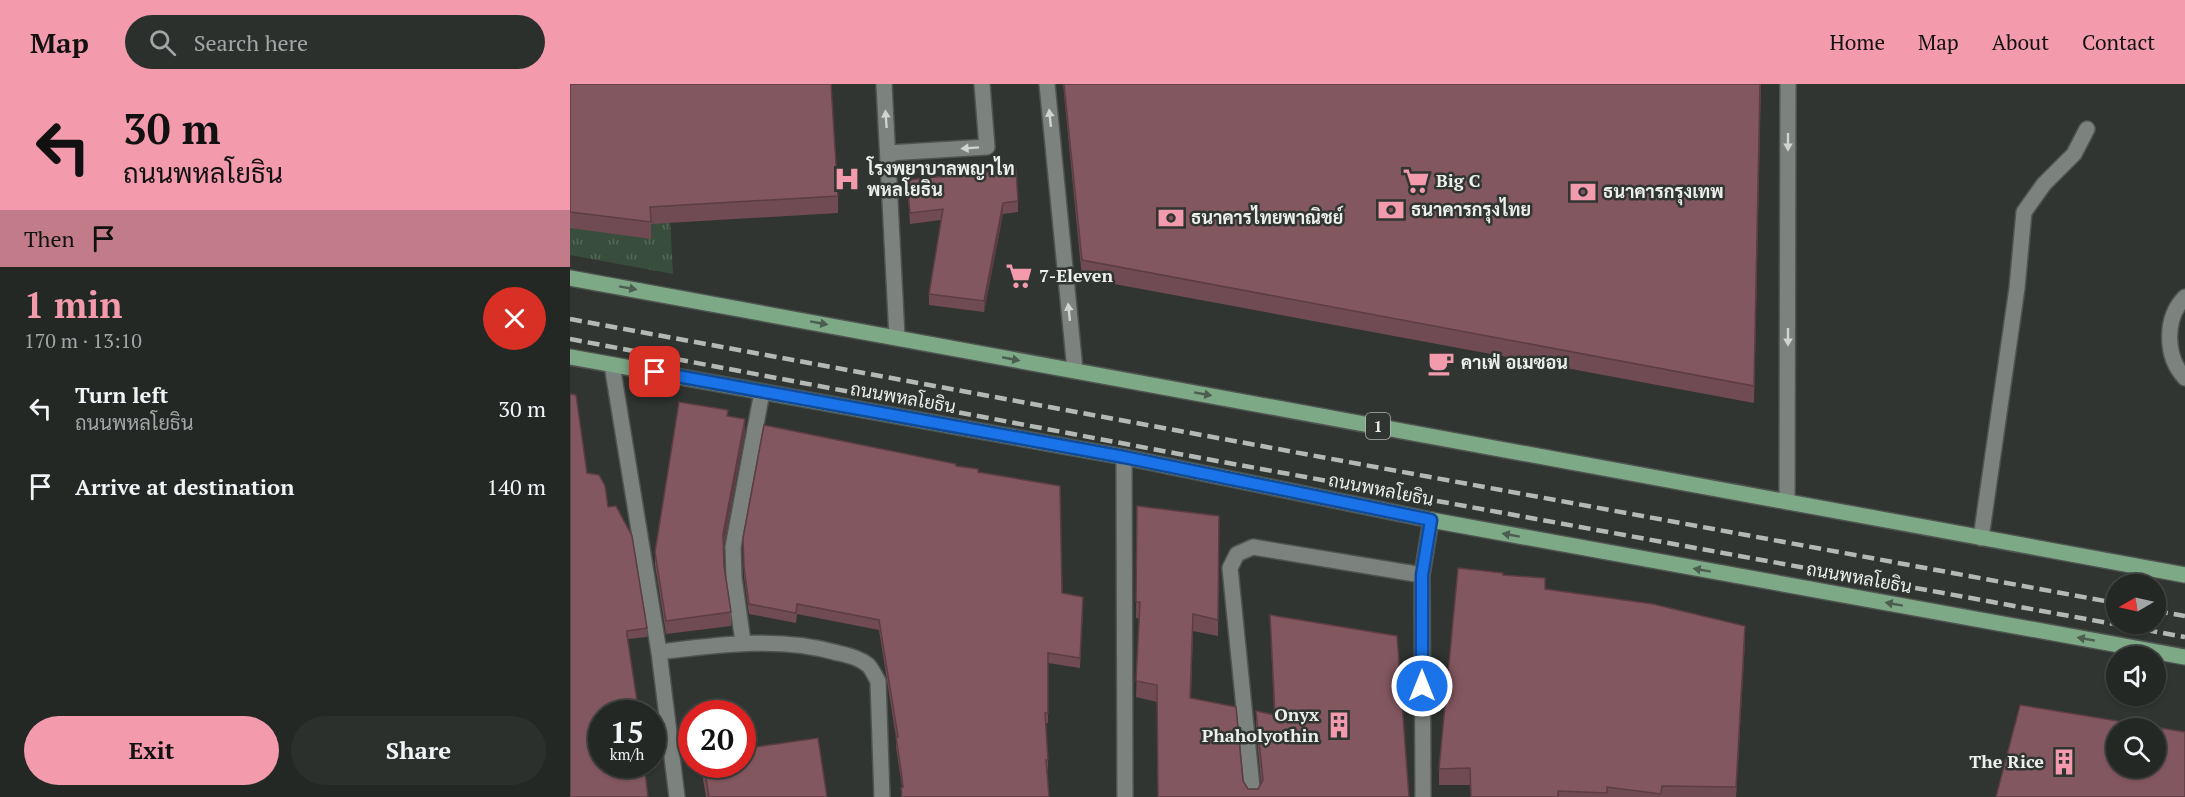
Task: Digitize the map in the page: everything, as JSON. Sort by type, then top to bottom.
[{"type":"main road","name":"1","points":[[570,278],[2185,575]]},
{"type":"main road","name":"ถนนพหลโยธิน","points":[[570,357],[1124,457],[1431,520],[2185,657]]},
{"type":"street","points":[[884,84],[897,337]]},
{"type":"street","points":[[888,153],[987,147],[982,84]]},
{"type":"street","points":[[1047,84],[1075,370]]},
{"type":"street","points":[[1787,502],[1788,84]]},
{"type":"street","points":[[1981,538],[2017,288],[2024,212],[2044,184],[2074,154],[2087,129]]},
{"type":"street","points":[[2185,297],[2178,306],[2169,327],[2174,365],[2185,378]]},
{"type":"street","points":[[612,364],[659,652],[677,797]]},
{"type":"street","points":[[743,642],[734,578],[733,547],[762,392]]},
{"type":"street","points":[[1124,457],[1125,797]]},
{"type":"street","points":[[1423,797],[1422,575],[1431,520]]},
{"type":"street","points":[[1253,797],[1230,568],[1237,554],[1254,547],[1422,575]]},
{"type":"street","points":[[659,652],[743,642],[822,648],[853,657],[868,665],[878,681],[882,797]]},
{"type":"green space","points":[[570,84],[663,84],[673,274],[570,255]]},
{"type":"building","points":[[570,84],[831,84],[838,196],[650,207],[651,222],[570,212]]},
{"type":"building","name":"Big C","points":[[1064,84],[1760,84],[1754,386],[1082,260]]},
{"type":"building","points":[[1016,169],[1018,201],[1003,203],[984,301],[929,294],[943,209],[910,213],[907,180]]},
{"type":"building","points":[[570,394],[576,395],[587,473],[599,475],[605,486],[608,507],[616,506],[632,536],[647,628],[627,631],[637,700],[588,700],[588,778],[646,778],[648,797],[570,797]]},
{"type":"building","points":[[679,402],[728,410],[727,416],[745,419],[723,534],[724,566],[731,612],[666,621],[655,552]]},
{"type":"building","points":[[764,425],[956,464],[956,466],[978,469],[978,472],[1060,486],[1062,593],[1083,597],[1080,658],[1048,653],[1048,713],[1045,713],[1049,797],[902,797],[901,788],[903,787],[896,737],[898,737],[879,620],[797,604],[796,613],[749,604],[743,538]]},
{"type":"building","points":[[1137,506],[1219,516],[1218,620],[1193,614],[1190,698],[1236,707],[1243,781],[1248,789],[1258,789],[1263,780],[1256,711],[1275,715],[1270,615],[1397,636],[1409,797],[1158,797],[1157,685],[1136,681],[1140,602],[1136,602]]},
{"type":"building","points":[[1458,568],[1503,573],[1503,575],[1545,578],[1545,589],[1653,604],[1745,626],[1736,787],[1662,786],[1661,794],[1607,787],[1607,793],[1558,791],[1558,797],[1471,797],[1470,768],[1439,769]]},
{"type":"building","name":"The Rice","points":[[2020,705],[2106,719],[2106,778],[2166,778],[2166,729],[2185,732],[2185,797],[1996,797]]},
{"type":"building","points":[[818,738],[827,797],[709,797],[706,778],[756,778],[756,747]]},
{"type":"railway","points":[[570,319],[2106,601]]},
{"type":"railway","points":[[570,339],[1179,454],[2185,637]]},
{"type":"railway","points":[[2166,613],[2185,616]]},
{"type":"place","name":"โรงพยาบาลพญาไท พหลโยธิน","points":[[847,179]]},
{"type":"place","name":"Big C","points":[[1416,181]]},
{"type":"place","name":"ธนาคารกรุงเทพ","points":[[1583,192]]},
{"type":"place","name":"ธนาคารกรุงไทย","points":[[1391,210]]},
{"type":"place","name":"ธนาคารไทยพาณิชย์","points":[[1171,218]]},
{"type":"place","name":"7-Eleven","points":[[1019,276]]},
{"type":"place","name":"คาเฟ่ อเมซอน","points":[[1441,363]]},
{"type":"place","name":"Onyx Phaholyothin","points":[[1339,725]]},
{"type":"place","name":"The Rice","points":[[2064,762]]},
{"type":"route","points":[[655,372],[1124,457],[1431,520],[1422,575],[1422,686]]}]
